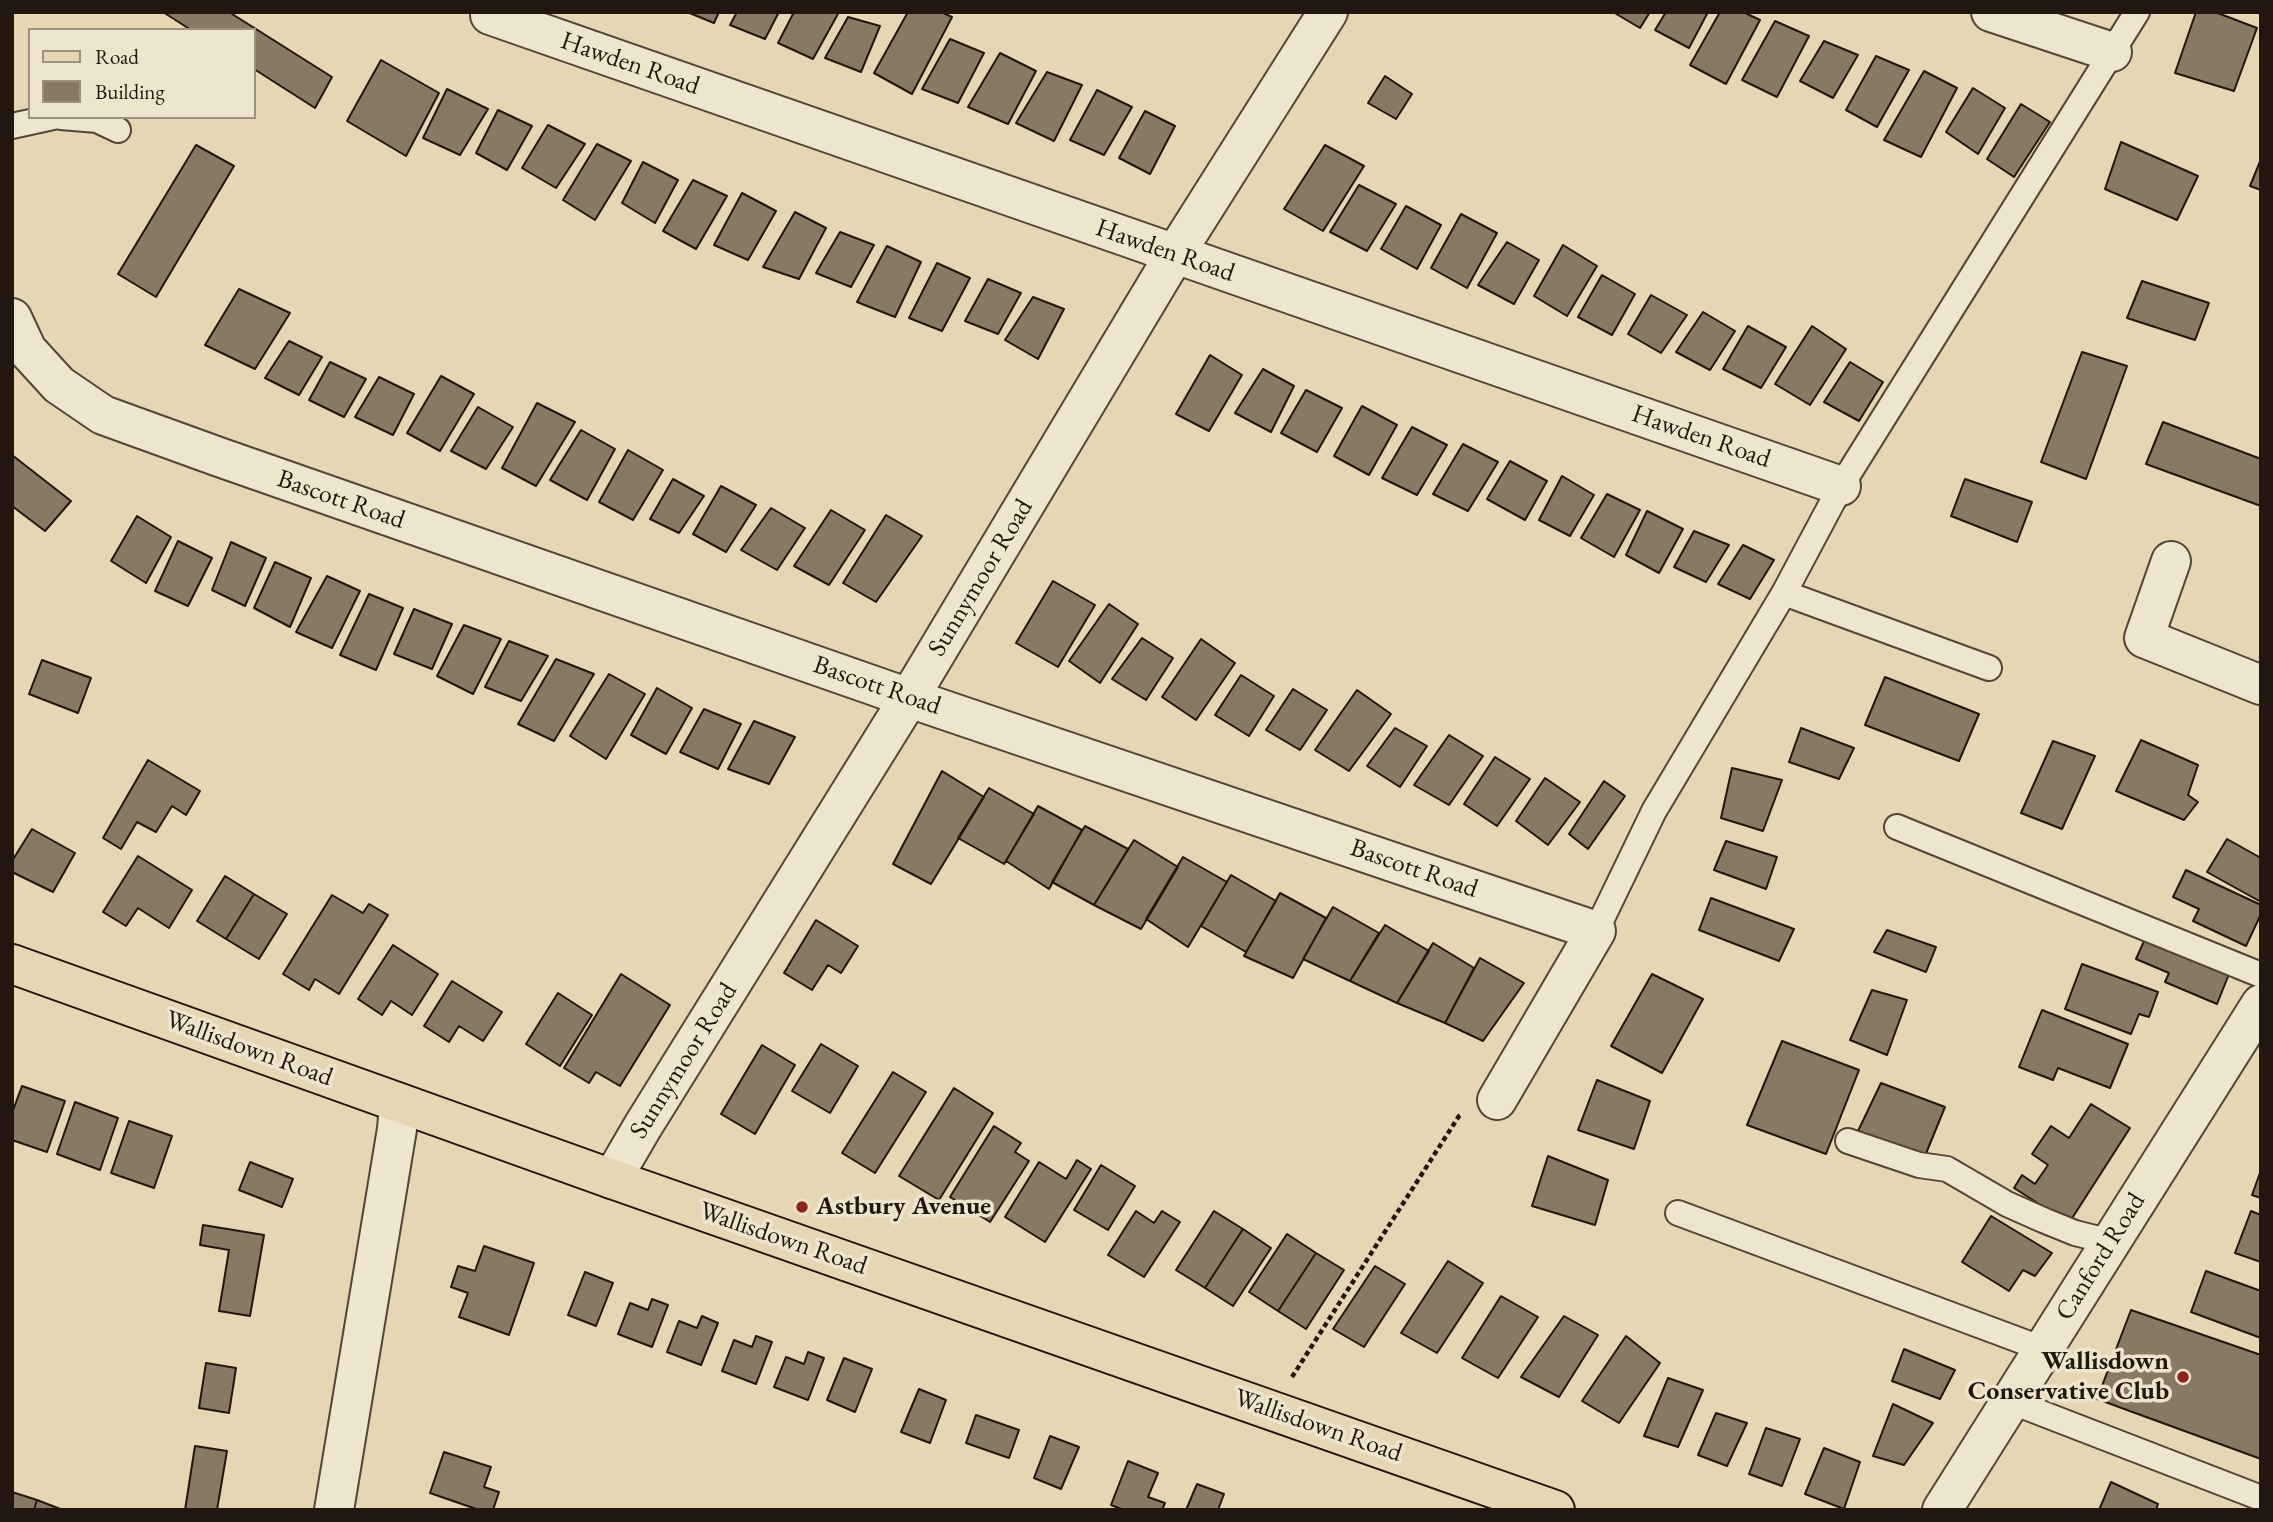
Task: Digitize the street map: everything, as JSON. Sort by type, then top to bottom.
[{"type":"main road","name":"Wallisdown Road","points":[[12,964],[1538,1507]]},
{"type":"street","name":"Sunnymoor Road","points":[[612,1179],[909,698],[1175,254],[1328,12]]},
{"type":"street","points":[[1991,12],[2112,52]]},
{"type":"street","name":"Hawden Road","points":[[491,13],[1841,485]]},
{"type":"street","name":"Bascott Road","points":[[12,318],[27,350],[59,385],[103,415],[909,698],[1597,931]]},
{"type":"street","points":[[2171,561],[2144,638],[2261,685]]},
{"type":"street","points":[[1497,1100],[1597,931]]},
{"type":"street","name":"Canford Road","points":[[1942,1510],[2261,1004]]},
{"type":"street","points":[[334,1510],[397,1129],[399,1102]]},
{"type":"lane","points":[[1597,931],[1654,811],[1784,593],[1841,485],[2137,12]]},
{"type":"lane","points":[[12,126],[44,119]]},
{"type":"lane","points":[[84,119],[96,120],[118,130]]},
{"type":"lane","points":[[1784,593],[1989,668]]},
{"type":"lane","points":[[1897,827],[2261,975]]},
{"type":"lane","points":[[1848,1141],[1919,1165],[1947,1170],[2007,1204],[2043,1220],[2075,1233],[2111,1242]]},
{"type":"lane","points":[[1678,1213],[2043,1349]]},
{"type":"lane","points":[[2010,1401],[2261,1498]]},
{"type":"path","points":[[1271,1410],[1459,1115],[1497,1100]]},
{"type":"building","points":[[163,12],[229,12],[254,28],[188,28]]},
{"type":"building","points":[[687,12],[719,12],[714,23]]},
{"type":"building","points":[[737,12],[779,12],[765,39],[730,25]]},
{"type":"building","points":[[794,12],[839,12],[813,59],[778,43]]},
{"type":"building","points":[[908,12],[941,12],[952,17],[912,94],[874,73]]},
{"type":"building","points":[[1613,12],[1650,12],[1640,28]]},
{"type":"building","points":[[1666,12],[1708,12],[1689,48],[1655,30]]},
{"type":"building","points":[[1720,12],[1743,12],[1760,20],[1726,84],[1690,65]]},
{"type":"building","points":[[2196,12],[2215,12],[2257,28],[2234,91],[2175,73]]},
{"type":"building","points":[[848,17],[880,26],[861,72],[825,58]]},
{"type":"building","points":[[1775,21],[1809,36],[1777,97],[1742,80]]},
{"type":"building","points":[[256,29],[332,77],[315,108],[256,70]]},
{"type":"building","points":[[950,39],[984,53],[958,103],[922,89]]},
{"type":"building","points":[[1824,41],[1858,55],[1833,98],[1800,81]]},
{"type":"building","points":[[1000,53],[1036,71],[1008,124],[968,107]]},
{"type":"building","points":[[1876,56],[1909,70],[1877,127],[1846,110]]},
{"type":"building","points":[[381,60],[439,93],[406,156],[347,121]]},
{"type":"building","points":[[1924,71],[1957,88],[1921,157],[1884,140]]},
{"type":"building","points":[[1047,72],[1082,85],[1054,141],[1016,123]]},
{"type":"building","points":[[1385,76],[1412,94],[1396,119],[1368,103]]},
{"type":"building","points":[[1973,88],[2005,108],[1978,154],[1946,132]]},
{"type":"building","points":[[447,89],[488,109],[460,155],[423,138]]},
{"type":"building","points":[[1097,90],[1132,107],[1104,155],[1070,140]]},
{"type":"building","points":[[2021,104],[2050,122],[2014,177],[1987,159]]},
{"type":"building","points":[[498,110],[532,126],[507,170],[476,153]]},
{"type":"building","points":[[1145,111],[1175,126],[1150,174],[1119,158]]},
{"type":"building","points":[[548,125],[585,144],[556,188],[522,168]]},
{"type":"building","points":[[2121,142],[2198,176],[2177,220],[2105,189]]},
{"type":"building","points":[[597,144],[631,161],[595,220],[563,200]]},
{"type":"building","points":[[196,145],[234,166],[156,297],[118,274]]},
{"type":"building","points":[[1325,145],[1364,166],[1323,231],[1284,209]]},
{"type":"building","points":[[2261,159],[2261,190],[2250,186]]},
{"type":"building","points":[[643,162],[678,180],[655,223],[622,203]]},
{"type":"building","points":[[693,180],[727,196],[696,249],[663,231]]},
{"type":"building","points":[[1359,185],[1396,204],[1367,251],[1330,232]]},
{"type":"building","points":[[742,193],[776,211],[748,260],[714,245]]},
{"type":"building","points":[[1406,206],[1441,225],[1417,269],[1381,249]]},
{"type":"building","points":[[795,212],[826,228],[799,279],[763,267]]},
{"type":"building","points":[[1461,214],[1497,233],[1467,288],[1431,268]]},
{"type":"building","points":[[840,232],[874,245],[851,287],[816,273]]},
{"type":"building","points":[[1507,242],[1539,260],[1514,304],[1478,285]]},
{"type":"building","points":[[1563,245],[1597,266],[1567,316],[1534,296]]},
{"type":"building","points":[[887,246],[921,262],[895,317],[857,302]]},
{"type":"building","points":[[937,263],[970,278],[942,331],[909,318]]},
{"type":"building","points":[[1602,275],[1635,294],[1612,335],[1578,317]]},
{"type":"building","points":[[988,279],[1021,293],[998,334],[965,321]]},
{"type":"building","points":[[2142,281],[2209,303],[2195,340],[2127,318]]},
{"type":"building","points":[[239,289],[290,313],[255,369],[205,345]]},
{"type":"building","points":[[1651,295],[1687,315],[1661,353],[1628,334]]},
{"type":"building","points":[[1033,297],[1064,309],[1038,359],[1005,340]]},
{"type":"building","points":[[1703,312],[1735,331],[1710,370],[1676,352]]},
{"type":"building","points":[[1748,326],[1786,347],[1761,388],[1723,369]]},
{"type":"building","points":[[1812,326],[1846,349],[1810,405],[1775,384]]},
{"type":"building","points":[[289,341],[322,357],[299,395],[265,378]]},
{"type":"building","points":[[2082,352],[2127,366],[2086,479],[2041,462]]},
{"type":"building","points":[[1210,355],[1242,375],[1209,431],[1176,414]]},
{"type":"building","points":[[330,362],[366,379],[344,417],[309,400]]},
{"type":"building","points":[[1850,362],[1883,382],[1859,421],[1824,402]]},
{"type":"building","points":[[1263,369],[1294,386],[1271,432],[1235,413]]},
{"type":"building","points":[[441,376],[474,394],[440,451],[407,433]]},
{"type":"building","points":[[379,377],[414,394],[393,435],[355,417]]},
{"type":"building","points":[[1306,390],[1342,408],[1317,452],[1281,433]]},
{"type":"building","points":[[537,403],[575,422],[536,486],[502,468]]},
{"type":"building","points":[[1362,406],[1397,425],[1369,475],[1334,456]]},
{"type":"building","points":[[478,407],[513,427],[486,469],[451,451]]},
{"type":"building","points":[[2163,422],[2261,459],[2261,506],[2146,464]]},
{"type":"building","points":[[1412,427],[1447,445],[1417,495],[1382,478]]},
{"type":"building","points":[[581,430],[615,449],[587,500],[550,480]]},
{"type":"building","points":[[1463,444],[1498,462],[1468,511],[1433,494]]},
{"type":"building","points":[[628,450],[663,470],[633,520],[599,502]]},
{"type":"building","points":[[12,455],[71,501],[45,531],[12,506]]},
{"type":"building","points":[[1510,461],[1547,481],[1525,520],[1487,499]]},
{"type":"building","points":[[1562,476],[1594,495],[1570,536],[1539,520]]},
{"type":"building","points":[[673,479],[704,496],[679,533],[650,519]]},
{"type":"building","points":[[1965,479],[2032,502],[2017,542],[1951,516]]},
{"type":"building","points":[[721,486],[756,505],[726,552],[693,534]]},
{"type":"building","points":[[1607,494],[1640,510],[1614,557],[1581,538]]},
{"type":"building","points":[[771,508],[805,528],[777,570],[741,550]]},
{"type":"building","points":[[831,510],[865,530],[829,585],[794,566]]},
{"type":"building","points":[[1647,511],[1683,529],[1659,573],[1626,555]]},
{"type":"building","points":[[886,515],[922,536],[876,602],[843,583]]},
{"type":"building","points":[[137,516],[171,537],[146,583],[111,561]]},
{"type":"building","points":[[1694,531],[1729,545],[1706,582],[1674,567]]},
{"type":"building","points":[[178,541],[212,558],[188,606],[155,591]]},
{"type":"building","points":[[231,542],[266,558],[245,606],[212,590]]},
{"type":"building","points":[[1743,545],[1774,560],[1750,599],[1718,584]]},
{"type":"building","points":[[275,562],[311,578],[290,627],[254,608]]},
{"type":"building","points":[[327,576],[360,591],[332,648],[296,632]]},
{"type":"building","points":[[1053,581],[1095,605],[1058,667],[1016,643]]},
{"type":"building","points":[[369,594],[403,608],[376,670],[340,655]]},
{"type":"building","points":[[1109,604],[1138,624],[1100,683],[1069,661]]},
{"type":"building","points":[[414,609],[452,624],[432,669],[394,654]]},
{"type":"building","points":[[464,625],[501,639],[473,694],[437,676]]},
{"type":"building","points":[[1142,638],[1173,658],[1146,700],[1112,679]]},
{"type":"building","points":[[1201,639],[1235,663],[1196,720],[1162,697]]},
{"type":"building","points":[[509,641],[548,656],[521,701],[485,687]]},
{"type":"building","points":[[556,659],[594,674],[554,741],[518,724]]},
{"type":"building","points":[[42,660],[91,678],[78,713],[29,694]]},
{"type":"building","points":[[609,674],[645,694],[606,759],[570,736]]},
{"type":"building","points":[[1241,675],[1274,696],[1249,736],[1215,715]]},
{"type":"building","points":[[1885,677],[1979,714],[1959,761],[1865,725]]},
{"type":"building","points":[[657,688],[692,708],[666,754],[631,735]]},
{"type":"building","points":[[1293,689],[1327,710],[1300,750],[1266,730]]},
{"type":"building","points":[[1357,690],[1391,714],[1349,771],[1315,750]]},
{"type":"building","points":[[704,709],[741,724],[718,769],[680,752]]},
{"type":"building","points":[[754,721],[795,737],[769,784],[728,769]]},
{"type":"building","points":[[1395,728],[1427,746],[1400,787],[1367,766]]},
{"type":"building","points":[[1801,728],[1854,748],[1839,779],[1789,762]]},
{"type":"building","points":[[1449,735],[1483,756],[1449,805],[1414,785]]},
{"type":"building","points":[[2141,740],[2198,765],[2188,795],[2198,802],[2184,820],[2116,791]]},
{"type":"building","points":[[2053,741],[2095,756],[2062,829],[2021,813]]},
{"type":"building","points":[[1495,757],[1530,779],[1497,826],[1464,804]]},
{"type":"building","points":[[148,760],[200,791],[186,815],[172,806],[156,832],[137,822],[121,849],[103,838]]},
{"type":"building","points":[[1732,768],[1782,780],[1763,831],[1721,818]]},
{"type":"building","points":[[942,771],[984,797],[931,884],[893,864]]},
{"type":"building","points":[[1545,778],[1580,802],[1548,845],[1516,821]]},
{"type":"building","points":[[1604,781],[1625,796],[1588,849],[1569,834]]},
{"type":"building","points":[[989,788],[1034,814],[1004,864],[958,838]]},
{"type":"building","points":[[1038,806],[1082,830],[1049,889],[1006,861]]},
{"type":"building","points":[[1085,826],[1128,849],[1094,905],[1052,882]]},
{"type":"building","points":[[32,829],[75,853],[53,892],[12,872],[12,861]]},
{"type":"building","points":[[2227,839],[2261,858],[2261,902],[2207,872]]},
{"type":"building","points":[[1134,840],[1178,867],[1141,929],[1094,905]]},
{"type":"building","points":[[1726,841],[1777,857],[1766,889],[1714,870]]},
{"type":"building","points":[[138,856],[192,890],[169,928],[138,908],[126,926],[103,912]]},
{"type":"building","points":[[1183,857],[1227,882],[1188,947],[1146,919]]},
{"type":"building","points":[[2186,870],[2261,905],[2261,914],[2246,946],[2193,921],[2199,909],[2173,897]]},
{"type":"building","points":[[1231,875],[1276,901],[1246,952],[1201,926]]},
{"type":"building","points":[[225,876],[254,894],[226,939],[197,921]]},
{"type":"building","points":[[1280,893],[1326,918],[1293,978],[1244,956]]},
{"type":"building","points":[[254,894],[287,914],[259,959],[226,939]]},
{"type":"building","points":[[332,895],[363,913],[369,904],[388,915],[339,994],[315,979],[309,990],[283,974]]},
{"type":"building","points":[[1711,898],[1794,929],[1779,961],[1699,930]]},
{"type":"building","points":[[1333,907],[1379,933],[1350,981],[1303,959]]},
{"type":"building","points":[[816,920],[858,946],[841,973],[828,965],[812,990],[784,973]]},
{"type":"building","points":[[1385,925],[1429,951],[1397,1003],[1350,981]]},
{"type":"building","points":[[1887,930],[1936,947],[1926,972],[1874,952]]},
{"type":"building","points":[[2149,930],[2233,964],[2217,1004],[2165,982],[2169,973],[2136,959]]},
{"type":"building","points":[[1433,943],[1474,968],[1445,1023],[1397,1003]]},
{"type":"building","points":[[393,945],[438,974],[412,1015],[391,1001],[382,1015],[358,999]]},
{"type":"building","points":[[1480,958],[1524,983],[1483,1041],[1445,1023]]},
{"type":"building","points":[[2082,964],[2158,992],[2149,1017],[2139,1014],[2131,1034],[2065,1009]]},
{"type":"building","points":[[621,974],[670,1005],[620,1086],[596,1072],[589,1083],[564,1068]]},
{"type":"building","points":[[1652,974],[1703,999],[1662,1073],[1611,1046]]},
{"type":"building","points":[[452,981],[502,1012],[483,1041],[459,1026],[449,1042],[424,1026]]},
{"type":"building","points":[[1872,990],[1907,1000],[1887,1055],[1850,1040]]},
{"type":"building","points":[[558,993],[592,1015],[560,1066],[526,1044]]},
{"type":"building","points":[[2042,1010],[2128,1044],[2110,1088],[2058,1068],[2053,1080],[2019,1067]]},
{"type":"building","points":[[1782,1041],[1859,1070],[1826,1154],[1747,1125]]},
{"type":"building","points":[[821,1044],[858,1066],[830,1113],[792,1091]]},
{"type":"building","points":[[762,1045],[795,1065],[755,1134],[721,1114]]},
{"type":"building","points":[[893,1072],[926,1092],[875,1173],[842,1153]]},
{"type":"building","points":[[1597,1080],[1650,1101],[1634,1149],[1578,1130]]},
{"type":"building","points":[[1881,1083],[1945,1107],[1925,1156],[1858,1131]]},
{"type":"building","points":[[22,1086],[65,1101],[47,1152],[12,1140],[12,1113]]},
{"type":"building","points":[[954,1088],[993,1113],[939,1200],[899,1176]]},
{"type":"building","points":[[75,1102],[118,1118],[100,1170],[57,1154]]},
{"type":"building","points":[[2091,1104],[2130,1128],[2069,1223],[2014,1188],[2022,1175],[2035,1184],[2048,1165],[2032,1154],[2051,1126],[2069,1138]]},
{"type":"building","points":[[129,1121],[172,1136],[154,1188],[111,1173]]},
{"type":"building","points":[[994,1126],[1021,1143],[1015,1152],[1029,1161],[990,1222],[950,1197]]},
{"type":"building","points":[[1548,1156],[1608,1180],[1595,1225],[1532,1206]]},
{"type":"building","points":[[1077,1160],[1091,1169],[1045,1242],[1005,1217],[1039,1162],[1066,1179]]},
{"type":"building","points":[[250,1162],[293,1179],[282,1207],[239,1190]]},
{"type":"building","points":[[1101,1165],[1135,1186],[1108,1230],[1074,1210]]},
{"type":"building","points":[[2261,1170],[2261,1198],[2252,1195]]},
{"type":"building","points":[[1136,1211],[1154,1223],[1162,1211],[1180,1222],[1144,1277],[1108,1255]]},
{"type":"building","points":[[1214,1211],[1243,1229],[1205,1288],[1176,1270]]},
{"type":"building","points":[[2251,1211],[2261,1215],[2261,1262],[2235,1253]]},
{"type":"building","points":[[1991,1216],[2052,1253],[2035,1276],[2023,1270],[2009,1291],[1962,1262]]},
{"type":"building","points":[[203,1225],[264,1235],[250,1316],[219,1311],[229,1250],[200,1245]]},
{"type":"building","points":[[1243,1229],[1271,1248],[1233,1306],[1205,1288]]},
{"type":"building","points":[[1287,1234],[1316,1253],[1278,1311],[1249,1292]]},
{"type":"building","points":[[484,1246],[534,1263],[509,1335],[459,1317],[468,1293],[451,1287],[458,1266],[475,1271]]},
{"type":"building","points":[[1316,1253],[1344,1270],[1306,1329],[1278,1311]]},
{"type":"building","points":[[1448,1261],[1483,1283],[1437,1353],[1401,1333]]},
{"type":"building","points":[[1375,1266],[1405,1284],[1364,1347],[1333,1329]]},
{"type":"building","points":[[2206,1271],[2261,1291],[2261,1338],[2191,1312]]},
{"type":"building","points":[[585,1272],[613,1283],[596,1326],[568,1315]]},
{"type":"building","points":[[1501,1296],[1538,1317],[1498,1378],[1462,1358]]},
{"type":"building","points":[[652,1299],[668,1305],[652,1347],[618,1334],[630,1303],[648,1310]]},
{"type":"building","name":"Wallisdown Conservative Club","points":[[2131,1310],[2261,1355],[2261,1459],[2097,1399]]},
{"type":"building","points":[[702,1316],[718,1323],[701,1365],[667,1352],[679,1321],[697,1328]]},
{"type":"building","points":[[1564,1316],[1598,1335],[1559,1397],[1521,1377]]},
{"type":"building","points":[[756,1336],[772,1342],[756,1384],[722,1371],[734,1340],[752,1347]]},
{"type":"building","points":[[1626,1336],[1660,1363],[1619,1423],[1582,1401]]},
{"type":"building","points":[[1904,1349],[1955,1370],[1940,1399],[1892,1381]]},
{"type":"building","points":[[808,1352],[824,1358],[808,1400],[774,1387],[786,1357],[804,1364]]},
{"type":"building","points":[[844,1358],[872,1369],[855,1412],[827,1400]]},
{"type":"building","points":[[206,1363],[236,1368],[229,1413],[199,1408]]},
{"type":"building","points":[[1668,1378],[1703,1390],[1678,1447],[1644,1436]]},
{"type":"building","points":[[919,1389],[946,1400],[930,1443],[901,1432]]},
{"type":"building","points":[[1893,1404],[1933,1423],[1904,1465],[1873,1456]]},
{"type":"building","points":[[1716,1413],[1747,1423],[1727,1466],[1698,1455]]},
{"type":"building","points":[[976,1415],[1019,1430],[1009,1458],[966,1443]]},
{"type":"building","points":[[1766,1428],[1800,1439],[1782,1486],[1749,1474]]},
{"type":"building","points":[[1050,1436],[1079,1447],[1061,1489],[1034,1478]]},
{"type":"building","points":[[195,1446],[227,1451],[217,1510],[185,1510]]},
{"type":"building","points":[[1824,1448],[1860,1462],[1844,1509],[1805,1494]]},
{"type":"building","points":[[444,1452],[491,1467],[484,1487],[499,1492],[493,1510],[479,1510],[430,1493]]},
{"type":"building","points":[[1128,1461],[1158,1473],[1148,1497],[1165,1503],[1162,1510],[1124,1510],[1111,1505]]},
{"type":"building","points":[[2111,1482],[2158,1504],[2156,1510],[2099,1510]]},
{"type":"building","points":[[1197,1484],[1224,1494],[1218,1510],[1186,1510]]},
{"type":"building","points":[[12,1492],[37,1500],[34,1510],[12,1510]]},
{"type":"building","points":[[37,1500],[63,1510],[34,1510]]},
{"type":"place","name":"Astbury Avenue","points":[[802,1207]]},
{"type":"place","name":"Wallisdown Conservative Club","points":[[2183,1377]]}]
